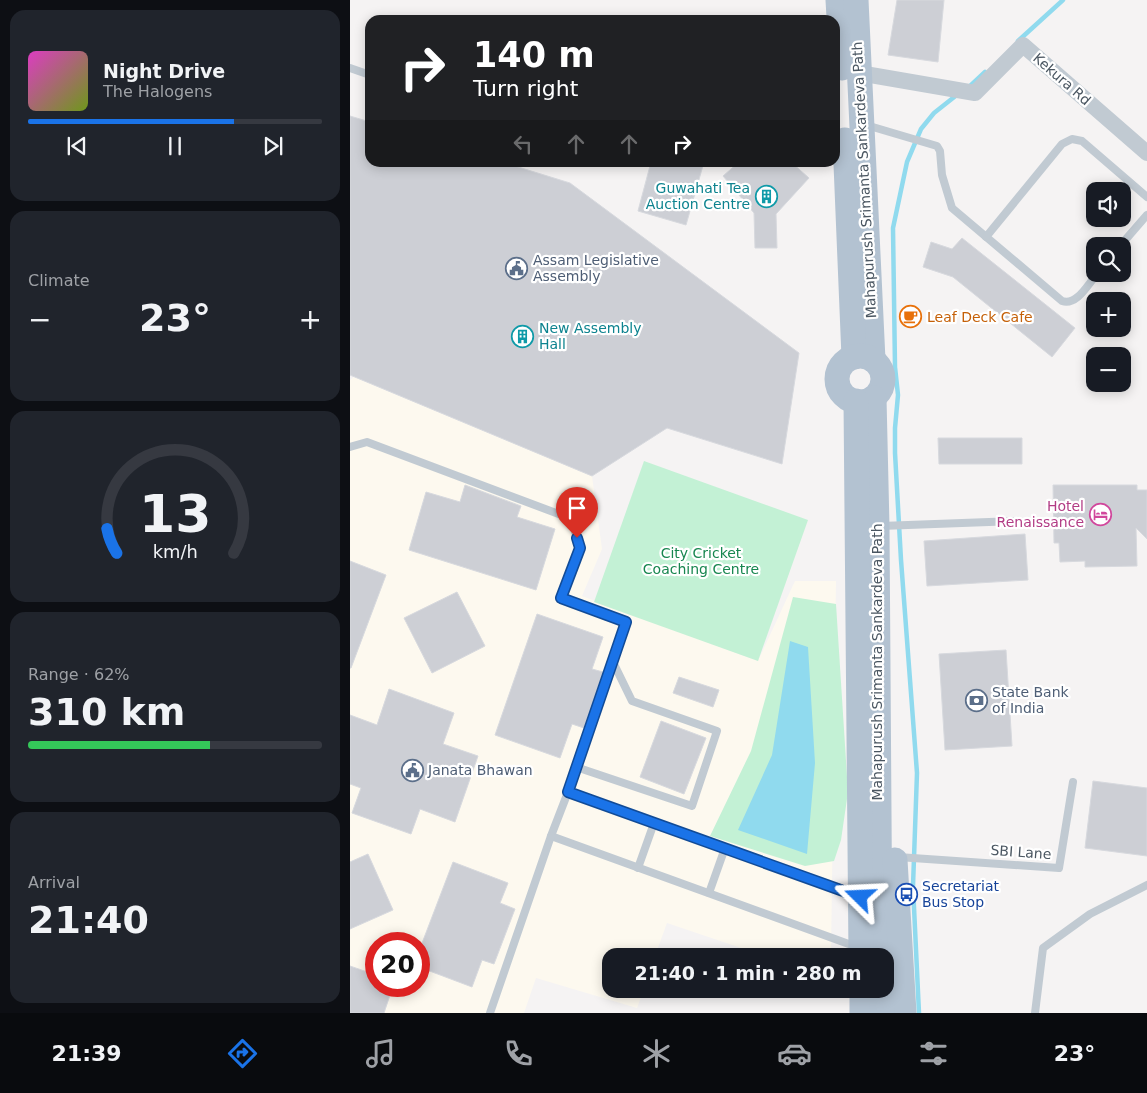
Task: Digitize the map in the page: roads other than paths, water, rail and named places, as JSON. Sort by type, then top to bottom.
[{"type":"main road","name":"Mahapurush Srimanta Sankardeva Path","points":[[838,0],[839,15]]},
{"type":"main road","name":"Mahapurush Srimanta Sankardeva Path","points":[[856,0],[862,124],[863,359]]},
{"type":"main road","name":"Mahapurush Srimanta Sankardeva Path","points":[[840,30],[863,359]]},
{"type":"main road","points":[[863,359],[881,370],[883,377],[879,392],[865,400],[845,397],[840,391],[837,384],[837,376],[844,362],[863,359]]},
{"type":"main road","name":"Mahapurush Srimanta Sankardeva Path","points":[[865,400],[883,526],[878,814],[901,857],[904,1013]]},
{"type":"main road","name":"Mahapurush Srimanta Sankardeva Path","points":[[865,400],[860,897],[870,948]]},
{"type":"main road","points":[[871,948],[878,814]]},
{"type":"main road","points":[[862,998],[862,1013]]},
{"type":"main road","points":[[881,998],[882,1013]]},
{"type":"street","name":"Kekura Rd","points":[[859,72],[975,93],[1023,45],[1147,153]]},
{"type":"lane","points":[[350,68],[365,73]]},
{"type":"lane","points":[[862,124],[937,146],[940,151],[942,175],[952,208],[1062,301],[1068,303],[1074,301],[1090,282]]},
{"type":"lane","points":[[986,237],[1062,144],[1072,139],[1082,141],[1147,197]]},
{"type":"lane","points":[[1128,237],[1147,215]]},
{"type":"lane","points":[[350,447],[367,442],[564,516],[574,528],[580,548],[561,598],[626,622],[490,1013]]},
{"type":"lane","points":[[883,526],[1016,521]]},
{"type":"lane","points":[[576,768],[692,806],[717,731],[632,701],[612,660]]},
{"type":"lane","name":"SBI Lane","points":[[901,857],[1058,868],[1073,782]]},
{"type":"lane","points":[[568,792],[860,897]]},
{"type":"lane","points":[[638,868],[654,823]]},
{"type":"lane","points":[[550,836],[858,948]]},
{"type":"lane","points":[[709,893],[725,848]]},
{"type":"lane","points":[[1035,1013],[1043,948],[1090,914],[1147,885]]},
{"type":"water","points":[[790,641],[808,647],[815,763],[807,854],[738,830],[772,755]]},
{"type":"waterway","points":[[1018,41],[1063,0]]},
{"type":"waterway","points":[[969,87],[985,72]]},
{"type":"waterway","points":[[919,1013],[913,886],[917,773],[895,453],[898,395],[895,367],[893,228],[907,162],[921,129],[934,113],[958,94]]},
{"type":"place","name":"Guwahati Tea Auction Centre","points":[[766,196]]},
{"type":"place","name":"Assam Legislative Assembly","points":[[517,268]]},
{"type":"place","name":"Leaf Deck Cafe","points":[[911,317]]},
{"type":"place","name":"New Assembly Hall","points":[[523,336]]},
{"type":"place","name":"Hotel Renaissance","points":[[1100,514]]},
{"type":"place","name":"State Bank of India","points":[[976,700]]},
{"type":"place","name":"Janata Bhawan","points":[[412,770]]},
{"type":"place","name":"Secretariat Bus Stop","points":[[906,894]]},
{"type":"park label","name":"City Cricket Coaching Centre","points":[[701,562]]}]
